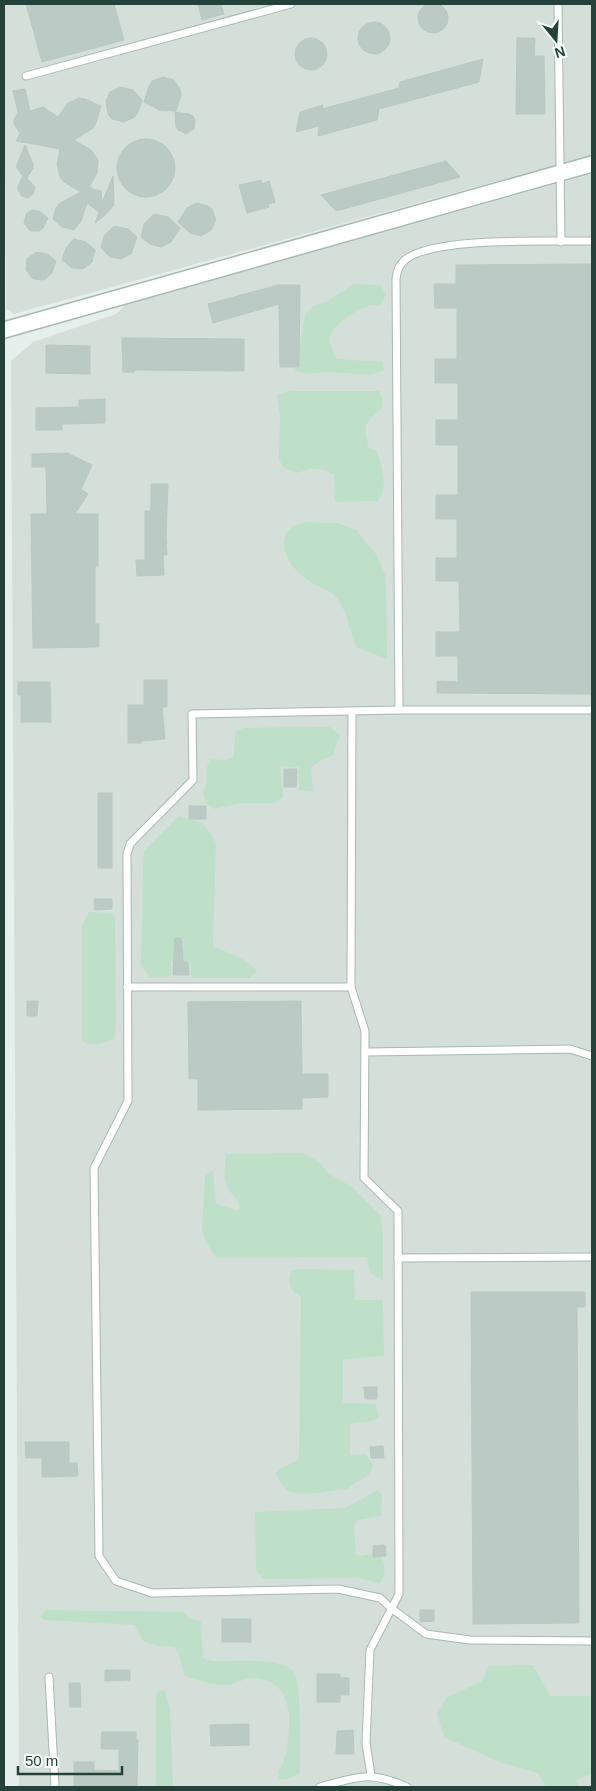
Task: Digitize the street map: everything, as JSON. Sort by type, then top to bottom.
[{"type":"street","points":[[4,330],[592,164]]},
{"type":"lane","points":[[26,76],[291,4]]},
{"type":"lane","points":[[558,4],[561,242]]},
{"type":"lane","points":[[399,710],[396,279],[398,268],[407,258],[439,247],[488,242],[592,241]]},
{"type":"lane","points":[[592,710],[399,710],[192,714],[193,780],[130,844],[127,854],[128,1101],[94,1168],[99,1556],[116,1581],[152,1593],[338,1589],[380,1598],[426,1634],[470,1640],[592,1641]]},
{"type":"lane","points":[[352,712],[351,987],[366,1031],[364,1178],[398,1211],[399,1594],[370,1650],[366,1743],[371,1775]]},
{"type":"lane","points":[[127,987],[351,987]]},
{"type":"lane","points":[[365,1052],[570,1049],[592,1056]]},
{"type":"lane","points":[[398,1258],[592,1257]]},
{"type":"lane","points":[[50,1677],[55,1787]]},
{"type":"lane","points":[[320,1787],[371,1775],[407,1787]]},
{"type":"shaded area","points":[[4,4],[592,4],[592,155],[14,314],[6,308]]},
{"type":"shaded area","points":[[592,174],[592,1787],[19,1787],[11,361],[33,342],[116,314],[126,304]]},
{"type":"green space","points":[[354,284],[380,285],[386,294],[380,305],[363,308],[351,314],[340,323],[330,338],[331,346],[337,359],[383,362],[384,370],[371,375],[327,372],[308,374],[295,371],[305,315],[313,306],[327,301]]},
{"type":"green space","points":[[290,391],[379,391],[383,399],[382,408],[366,425],[369,448],[377,451],[384,477],[383,489],[378,501],[335,502],[334,475],[325,470],[311,469],[296,473],[283,467],[279,459],[280,415],[277,394]]},
{"type":"green space","points":[[305,522],[338,523],[356,530],[376,554],[386,576],[387,659],[356,647],[345,612],[338,600],[330,592],[304,578],[286,555],[284,540],[287,532],[296,525]]},
{"type":"green space","points":[[330,727],[340,735],[333,755],[311,767],[313,791],[299,790],[299,767],[280,766],[283,798],[274,803],[241,803],[214,809],[206,803],[203,793],[206,785],[207,767],[211,759],[224,760],[233,757],[236,732],[243,728]]},
{"type":"green space","points":[[179,816],[204,824],[216,843],[213,947],[244,960],[254,968],[257,972],[249,978],[194,978],[191,975],[190,961],[171,961],[171,976],[149,977],[141,965],[144,851]]},
{"type":"green space","points":[[89,912],[112,913],[115,918],[116,1025],[114,1039],[94,1044],[82,1041],[82,924]]},
{"type":"green space","points":[[303,1153],[319,1162],[328,1173],[352,1187],[381,1216],[383,1281],[370,1273],[367,1257],[217,1258],[212,1252],[202,1229],[205,1176],[213,1170],[216,1204],[239,1211],[239,1203],[226,1185],[226,1154]]},
{"type":"green space","points":[[300,1269],[354,1270],[355,1300],[383,1300],[384,1356],[343,1359],[343,1403],[375,1404],[379,1417],[372,1421],[350,1424],[350,1455],[366,1454],[373,1466],[365,1477],[348,1489],[311,1494],[291,1492],[280,1482],[276,1474],[279,1469],[298,1460],[299,1453],[301,1297],[294,1292],[289,1280],[291,1271]]},
{"type":"green space","points":[[378,1490],[382,1495],[381,1516],[358,1520],[354,1525],[356,1554],[360,1556],[380,1552],[384,1576],[380,1584],[359,1578],[264,1579],[256,1571],[255,1512],[345,1508]]},
{"type":"green space","points":[[46,1610],[183,1612],[189,1618],[201,1622],[203,1658],[218,1661],[270,1662],[288,1667],[293,1671],[298,1689],[300,1773],[287,1779],[279,1779],[278,1771],[284,1761],[289,1718],[283,1694],[272,1683],[264,1679],[254,1678],[224,1685],[198,1681],[184,1675],[175,1647],[158,1646],[144,1642],[134,1625],[44,1620],[40,1616]]},
{"type":"green space","points":[[533,1665],[550,1696],[592,1696],[592,1774],[576,1780],[578,1787],[546,1787],[538,1773],[499,1762],[444,1737],[437,1714],[446,1698],[482,1681],[489,1666]]},
{"type":"green space","points":[[165,1690],[170,1709],[173,1787],[156,1787],[156,1693]]},
{"type":"building","points":[[433,3],[444,7],[448,18],[444,29],[433,33],[422,29],[418,18],[422,7]]},
{"type":"building","points":[[26,4],[114,4],[124,40],[42,62]]},
{"type":"building","points":[[198,4],[221,4],[224,14],[202,20]]},
{"type":"building","points":[[374,22],[385,27],[390,38],[385,49],[374,54],[363,49],[358,38],[363,27]]},
{"type":"building","points":[[311,38],[322,43],[327,54],[322,65],[311,70],[300,65],[295,54],[300,43]]},
{"type":"building","points":[[517,38],[535,38],[534,56],[544,56],[545,114],[516,114]]},
{"type":"building","points":[[483,59],[479,82],[379,109],[377,120],[318,136],[319,126],[296,132],[300,112],[323,105],[322,109],[399,88],[400,82]]},
{"type":"building","points":[[163,77],[174,80],[180,89],[181,95],[176,111],[159,110],[144,102],[152,81]]},
{"type":"building","points":[[121,87],[133,90],[142,100],[135,117],[124,122],[112,119],[108,114],[106,101],[110,92]]},
{"type":"building","points":[[25,89],[30,111],[43,107],[58,117],[68,103],[79,98],[101,106],[93,128],[74,140],[91,150],[98,160],[97,173],[88,189],[92,187],[91,189],[101,191],[102,203],[113,176],[114,205],[95,223],[99,212],[87,203],[81,221],[74,230],[62,227],[53,219],[56,208],[60,203],[81,192],[64,182],[60,177],[57,165],[60,149],[16,141],[20,133],[14,124],[18,112],[13,91]]},
{"type":"building","points":[[175,112],[193,116],[195,120],[194,129],[186,134],[178,130]]},
{"type":"building","points":[[146,139],[162,144],[170,152],[175,168],[170,184],[162,192],[146,197],[130,192],[122,184],[117,168],[122,152],[130,144]]},
{"type":"building","points":[[25,145],[33,164],[33,168],[27,178],[35,187],[33,194],[28,198],[22,196],[18,190],[23,176],[16,167]]},
{"type":"building","points":[[446,161],[460,177],[336,211],[321,195]]},
{"type":"building","points":[[261,180],[262,184],[269,181],[275,202],[268,204],[269,207],[247,213],[239,185]]},
{"type":"building","points":[[197,203],[212,209],[216,220],[211,230],[201,236],[190,233],[178,222],[187,208]]},
{"type":"building","points":[[32,210],[39,211],[48,218],[43,228],[39,231],[30,231],[24,223],[26,214]]},
{"type":"building","points":[[154,214],[168,217],[180,228],[171,242],[161,247],[150,244],[141,237],[144,224]]},
{"type":"building","points":[[114,226],[128,229],[137,237],[131,254],[121,259],[110,257],[101,248],[104,236]]},
{"type":"building","points":[[74,239],[86,242],[95,250],[92,262],[83,269],[72,268],[62,260],[66,248]]},
{"type":"building","points":[[36,252],[47,254],[56,261],[52,273],[44,280],[33,279],[26,270],[27,259]]},
{"type":"building","points":[[592,264],[592,694],[437,693],[437,681],[458,682],[458,656],[436,656],[436,632],[460,632],[459,581],[436,581],[436,558],[457,558],[457,519],[436,519],[436,495],[458,495],[458,445],[436,445],[436,420],[458,420],[458,383],[435,383],[435,359],[457,359],[457,308],[435,308],[434,284],[456,284],[456,265]]},
{"type":"building","points":[[278,285],[300,285],[299,367],[280,367],[279,304],[213,323],[208,304]]},
{"type":"building","points":[[122,338],[244,339],[244,371],[134,370],[134,372],[123,372]]},
{"type":"building","points":[[46,345],[90,346],[90,374],[46,373]]},
{"type":"building","points":[[105,399],[105,423],[62,424],[62,430],[36,430],[36,408],[79,407],[79,400]]},
{"type":"building","points":[[67,453],[92,465],[81,489],[88,494],[75,514],[98,514],[98,566],[95,566],[95,624],[99,624],[99,647],[33,648],[31,514],[47,514],[46,467],[32,467],[32,454]]},
{"type":"building","points":[[151,484],[168,484],[167,555],[163,555],[164,575],[137,576],[136,560],[145,560],[145,511],[151,511]]},
{"type":"building","points":[[144,680],[167,680],[167,707],[162,707],[165,739],[128,743],[128,705],[144,705]]},
{"type":"building","points":[[18,682],[50,682],[51,722],[21,722],[21,695],[18,695]]},
{"type":"building","points":[[284,769],[297,769],[296,787],[284,787]]},
{"type":"building","points":[[98,793],[112,793],[112,868],[98,868]]},
{"type":"building","points":[[189,806],[206,806],[206,819],[189,819]]},
{"type":"building","points":[[94,899],[112,899],[112,909],[95,910]]},
{"type":"building","points":[[175,938],[181,938],[183,962],[188,962],[189,975],[173,975]]},
{"type":"building","points":[[27,1001],[38,1001],[37,1016],[27,1016]]},
{"type":"building","points":[[301,1001],[302,1074],[328,1074],[328,1097],[302,1098],[302,1109],[198,1110],[198,1079],[189,1079],[188,1002]]},
{"type":"building","points":[[471,1292],[585,1292],[585,1307],[577,1307],[579,1623],[473,1624]]},
{"type":"building","points":[[364,1387],[377,1387],[377,1399],[365,1399]]},
{"type":"building","points":[[25,1442],[69,1442],[69,1463],[77,1463],[78,1476],[42,1477],[42,1458],[26,1458]]},
{"type":"building","points":[[383,1446],[384,1458],[371,1458],[370,1447]]},
{"type":"building","points":[[385,1545],[386,1556],[373,1557],[373,1546]]},
{"type":"building","points":[[420,1610],[434,1610],[434,1621],[420,1622]]},
{"type":"building","points":[[222,1619],[251,1619],[251,1642],[222,1642]]},
{"type":"building","points":[[105,1670],[130,1670],[130,1680],[105,1681]]},
{"type":"building","points":[[317,1674],[340,1674],[340,1678],[349,1678],[349,1695],[340,1695],[340,1702],[317,1702]]},
{"type":"building","points":[[69,1683],[80,1683],[81,1707],[70,1707]]},
{"type":"building","points":[[249,1724],[249,1745],[211,1746],[210,1725]]},
{"type":"building","points":[[353,1730],[354,1754],[336,1754],[337,1731]]},
{"type":"building","points":[[102,1732],[136,1732],[136,1740],[138,1740],[137,1787],[74,1787],[74,1762],[94,1762],[94,1770],[119,1771],[119,1749],[101,1749]]}]
